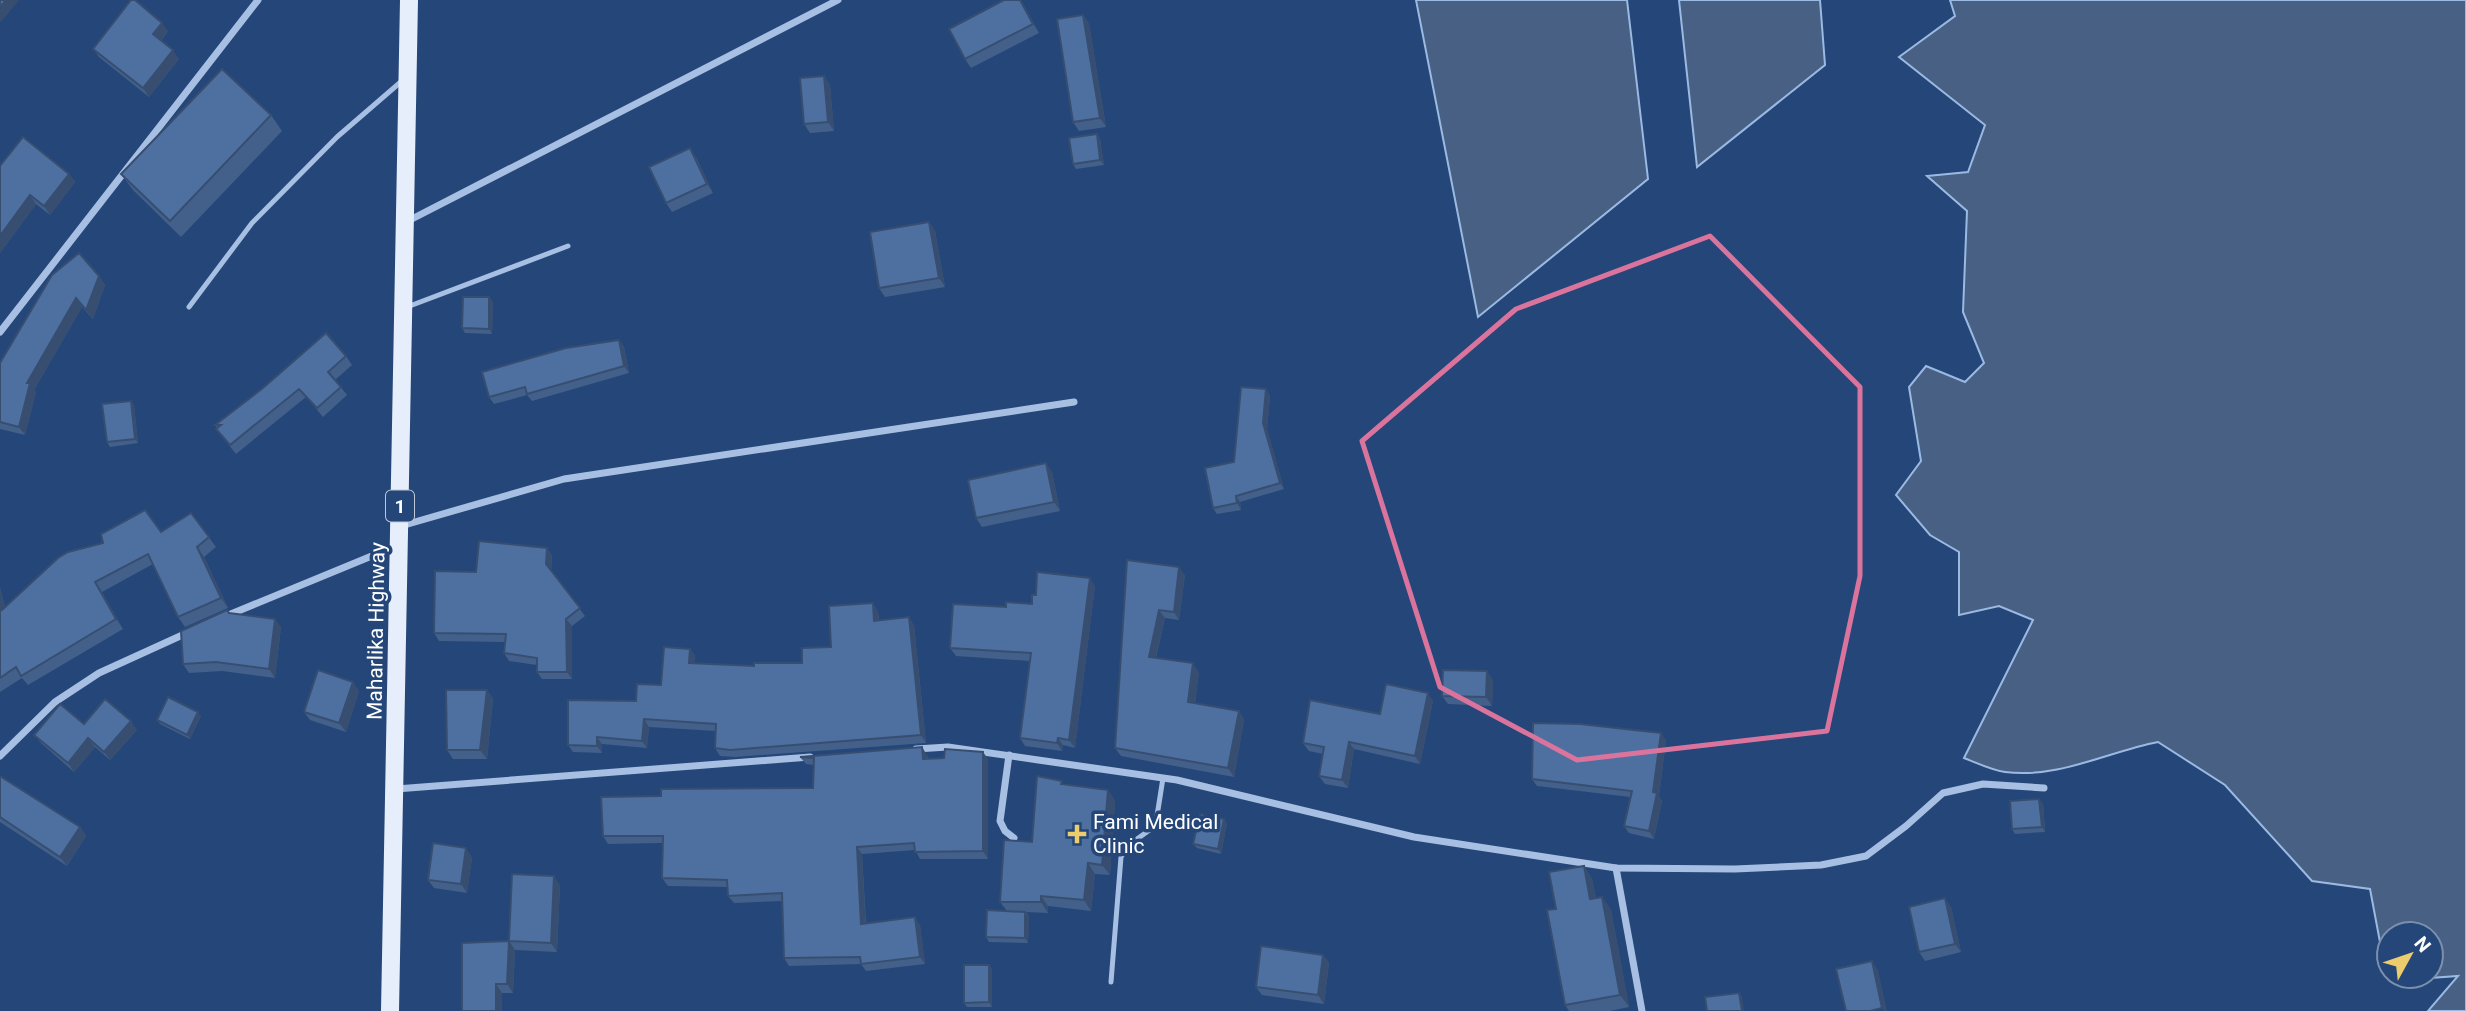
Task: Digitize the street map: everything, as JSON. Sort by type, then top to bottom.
[{"type":"main road","name":"Maharlika Highway","points":[[390,1011],[409,0]]},
{"type":"street","points":[[0,332],[258,0]]},
{"type":"street","points":[[405,223],[838,0]]},
{"type":"street","points":[[400,526],[564,479],[1074,402]]},
{"type":"street","points":[[220,618],[400,545]]},
{"type":"street","points":[[0,756],[55,702],[99,673],[195,629]]},
{"type":"street","points":[[907,750],[948,747],[1163,778],[1414,837],[1616,868],[1735,869],[1832,863],[1866,856],[1906,826],[1942,793],[1983,784],[2044,788]]},
{"type":"street","points":[[1009,755],[1000,821],[1005,831],[1014,838]]},
{"type":"street","points":[[396,789],[824,756]]},
{"type":"street","points":[[1616,868],[1642,1011]]},
{"type":"lane","points":[[189,307],[252,223],[337,137],[408,76]]},
{"type":"lane","points":[[404,309],[568,246]]},
{"type":"lane","points":[[1111,982],[1121,857],[1130,844],[1151,829],[1157,816],[1163,778]]},
{"type":"highlighted area","points":[[1710,236],[1860,387],[1860,576],[1827,731],[1577,760],[1440,687],[1362,441],[1516,309]]},
{"type":"water","points":[[1416,0],[1627,0],[1648,179],[1478,317]]},
{"type":"water","points":[[1679,0],[1820,0],[1825,65],[1697,167]]},
{"type":"water","points":[[1950,0],[2466,0],[2466,1011],[2428,1011],[2458,976],[2445,977],[2445,920],[2376,920],[2370,889],[2312,881],[2225,785],[2158,742],[2044,772],[2005,772],[1964,758],[2033,620],[1999,606],[1959,615],[1959,552],[1930,535],[1896,495],[1921,461],[1909,387],[1926,366],[1965,382],[1984,363],[1963,312],[1967,211],[1927,176],[1968,172],[1985,125],[1899,57],[1955,16]]},
{"type":"building","points":[[131,0],[135,0],[162,23],[153,34],[173,50],[143,88],[93,49]]},
{"type":"building","points":[[1004,0],[1020,0],[1033,24],[965,59],[949,29]]},
{"type":"building","points":[[1083,15],[1100,118],[1073,122],[1057,19]]},
{"type":"building","points":[[222,69],[271,115],[170,221],[121,174]]},
{"type":"building","points":[[824,76],[828,122],[804,124],[800,78]]},
{"type":"building","points":[[1097,134],[1100,160],[1073,164],[1069,138]]},
{"type":"building","points":[[23,137],[69,174],[44,206],[30,195],[0,236],[0,166]]},
{"type":"building","points":[[690,148],[707,184],[666,203],[649,167]]},
{"type":"building","points":[[929,222],[939,278],[879,288],[870,232]]},
{"type":"building","points":[[79,253],[99,276],[86,310],[76,298],[27,383],[30,383],[19,427],[0,422],[0,363],[52,275]]},
{"type":"building","points":[[463,297],[489,297],[489,329],[462,328]]},
{"type":"building","points":[[326,333],[346,356],[328,372],[341,387],[317,408],[299,389],[230,445],[216,429],[221,425],[215,425],[263,388]]},
{"type":"building","points":[[619,340],[624,366],[527,394],[525,387],[489,397],[482,372],[566,348]]},
{"type":"building","points":[[1241,387],[1266,389],[1263,423],[1280,483],[1236,496],[1237,503],[1213,508],[1205,468],[1234,462]]},
{"type":"building","points":[[131,401],[135,439],[107,442],[102,404]]},
{"type":"building","points":[[1046,463],[1054,502],[976,518],[968,480]]},
{"type":"building","points":[[145,510],[161,532],[191,513],[209,537],[197,547],[221,598],[178,617],[148,554],[95,582],[116,619],[21,676],[16,667],[0,678],[0,604],[2,610],[58,558],[68,552],[103,543],[101,534]]},
{"type":"building","points":[[479,541],[547,548],[546,564],[580,608],[566,619],[567,672],[537,672],[537,658],[504,653],[506,634],[434,633],[435,571],[476,572]]},
{"type":"building","points":[[1127,560],[1179,567],[1174,612],[1159,610],[1149,657],[1193,663],[1188,702],[1239,711],[1228,768],[1115,748]]},
{"type":"building","points":[[1037,572],[1090,578],[1069,740],[1058,738],[1057,743],[1020,738],[1031,653],[950,648],[953,604],[1006,607],[1006,602],[1032,604],[1032,595],[1036,595]]},
{"type":"building","points":[[873,603],[874,621],[909,617],[921,735],[730,750],[715,748],[716,724],[644,719],[642,741],[597,737],[597,746],[568,745],[568,700],[636,701],[637,684],[661,685],[664,647],[690,649],[689,663],[754,666],[754,663],[802,663],[802,648],[831,647],[829,606]]},
{"type":"building","points":[[227,610],[229,613],[275,619],[269,669],[216,662],[183,664],[181,631]]},
{"type":"building","points":[[318,670],[353,682],[339,723],[304,712]]},
{"type":"building","points":[[1443,670],[1487,671],[1486,697],[1442,696]]},
{"type":"building","points":[[1386,684],[1428,693],[1415,756],[1349,742],[1342,780],[1319,776],[1324,747],[1303,743],[1310,700],[1380,714]]},
{"type":"building","points":[[446,690],[487,690],[480,750],[447,750]]},
{"type":"building","points":[[168,697],[198,712],[187,735],[157,720]]},
{"type":"building","points":[[105,699],[131,721],[104,752],[88,738],[68,763],[34,735],[60,704],[84,724]]},
{"type":"building","points":[[1533,723],[1580,724],[1661,733],[1653,792],[1657,793],[1649,831],[1624,826],[1632,791],[1532,779]]},
{"type":"building","points":[[922,747],[923,759],[944,758],[945,749],[983,752],[983,851],[915,852],[914,843],[857,847],[861,924],[915,917],[920,957],[861,964],[860,957],[784,958],[782,893],[728,896],[727,880],[662,878],[663,836],[603,836],[601,797],[661,796],[661,789],[813,788],[814,758],[800,757]]},
{"type":"building","points":[[0,776],[80,827],[60,857],[0,817]]},
{"type":"building","points":[[1037,776],[1062,781],[1061,784],[1108,790],[1102,865],[1088,863],[1084,900],[1041,896],[1041,902],[1000,902],[1004,840],[1032,842]]},
{"type":"building","points":[[2039,799],[2042,827],[2012,829],[2010,801]]},
{"type":"building","points":[[1200,814],[1224,819],[1218,849],[1193,844]]},
{"type":"building","points":[[433,843],[466,848],[461,884],[428,880]]},
{"type":"building","points":[[1584,866],[1590,899],[1602,897],[1620,995],[1565,1005],[1547,910],[1556,909],[1549,872]]},
{"type":"building","points":[[512,874],[554,876],[551,943],[509,941]]},
{"type":"building","points":[[1945,898],[1955,944],[1919,952],[1909,907]]},
{"type":"building","points":[[987,910],[1025,912],[1025,938],[986,937]]},
{"type":"building","points":[[509,941],[507,984],[496,984],[496,1011],[462,1011],[462,943]]},
{"type":"building","points":[[1261,946],[1323,955],[1318,995],[1256,987]]},
{"type":"building","points":[[1872,961],[1882,1008],[1846,1011],[1836,969]]},
{"type":"building","points":[[964,965],[989,965],[989,1002],[964,1003]]},
{"type":"building","points":[[1739,993],[1742,1011],[1707,1011],[1705,997]]},
{"type":"place","name":"Fami Medical Clinic","points":[[1077,834]]}]
